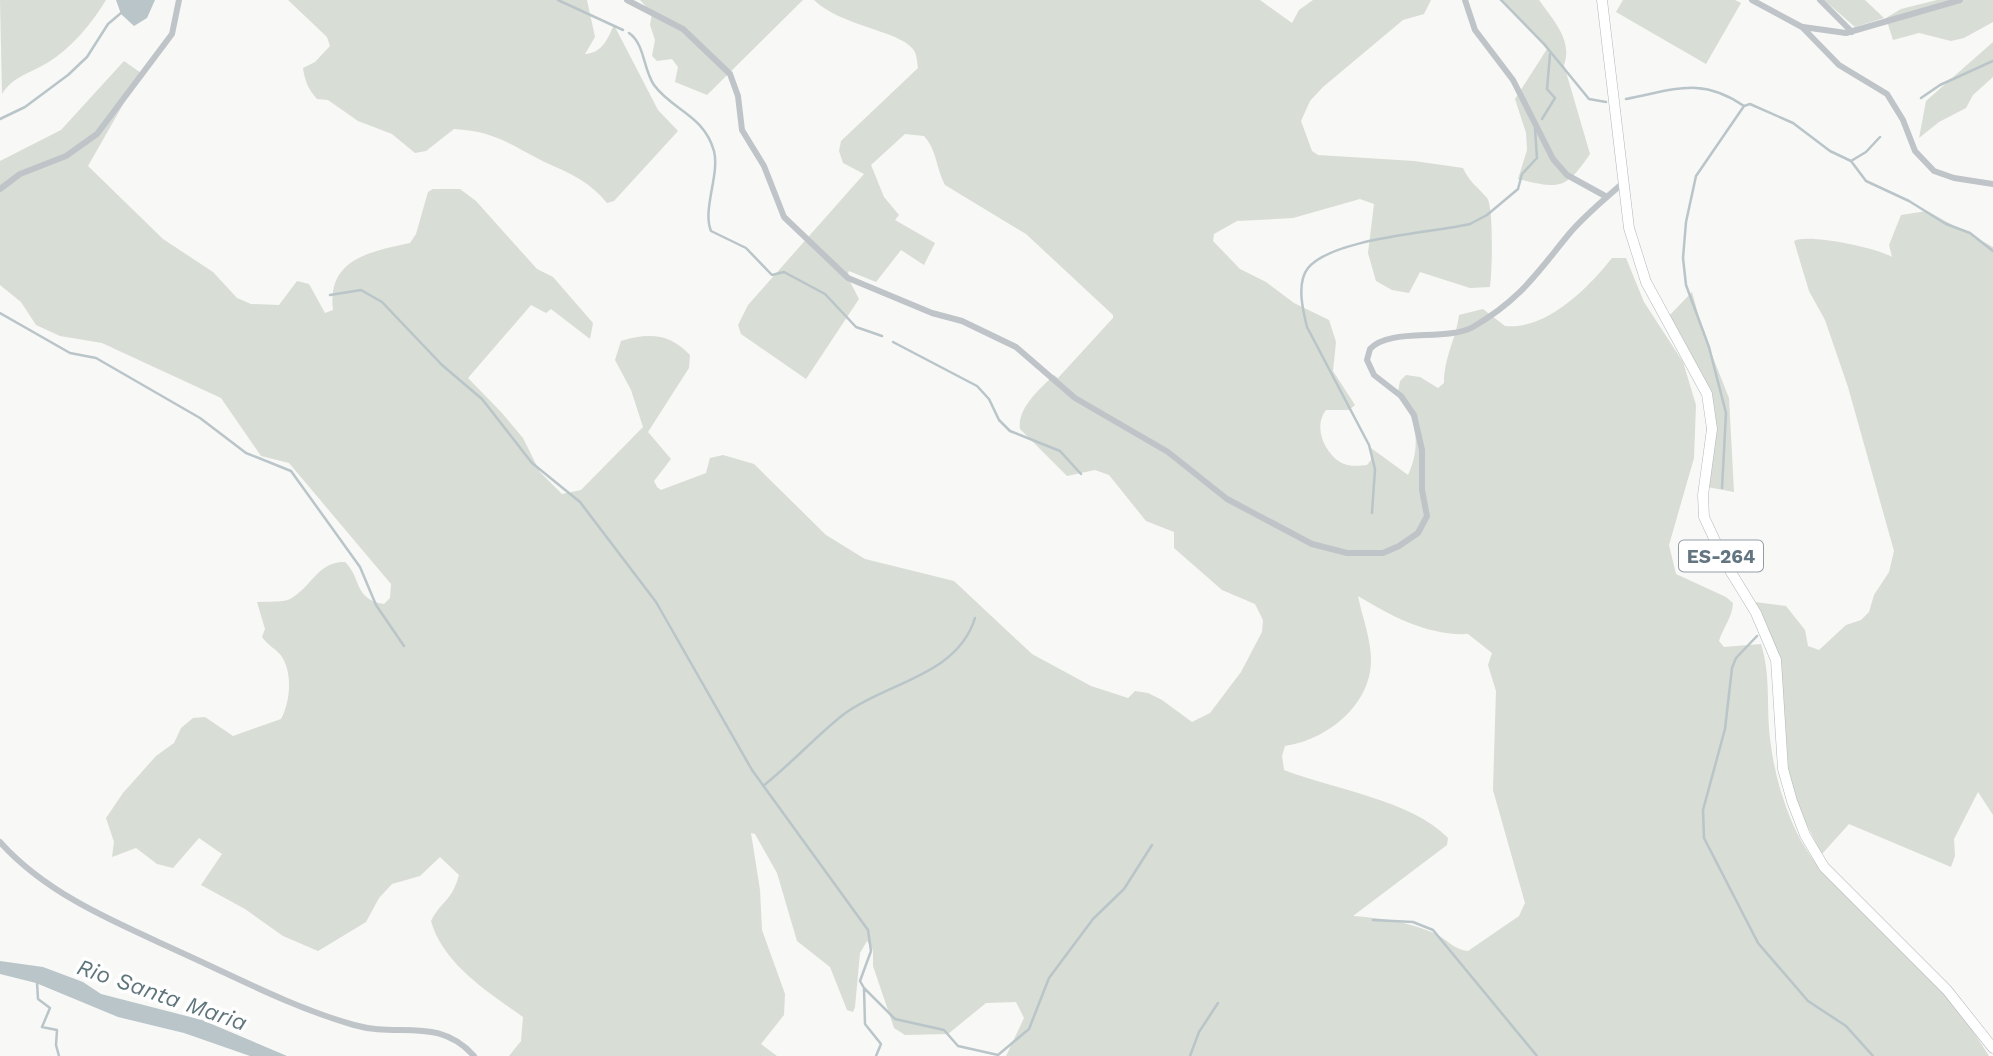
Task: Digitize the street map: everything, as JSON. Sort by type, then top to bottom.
[{"type":"main road","name":"ES-264","points":[[1602,0],[1629,229],[1646,282],[1707,394],[1712,429],[1703,495],[1704,517],[1726,564],[1756,613],[1776,660],[1783,769],[1805,835],[1824,867],[1947,990],[1993,1048]]},
{"type":"street","points":[[0,188],[20,174],[66,156],[97,134],[172,34],[179,0]]},
{"type":"street","points":[[627,0],[683,29],[730,74],[738,96],[742,130],[764,166],[784,217],[848,278],[932,313],[962,321],[1016,347],[1074,398],[1168,452],[1227,499],[1312,544],[1347,553],[1383,553],[1399,547],[1418,533],[1427,516],[1422,490],[1422,450],[1414,415],[1401,396],[1374,375],[1367,360],[1370,349],[1379,341],[1469,329],[1489,317],[1527,288],[1571,232],[1624,182]]},
{"type":"street","points":[[1465,0],[1475,30],[1513,80],[1553,159],[1575,181],[1607,197]]},
{"type":"street","points":[[1752,0],[1802,27],[1839,65],[1887,94],[1903,120],[1915,151],[1927,165],[1942,174],[1993,184]]},
{"type":"street","points":[[1820,0],[1852,32]]},
{"type":"street","points":[[1802,27],[1852,32],[1960,0]]},
{"type":"street","points":[[0,842],[23,864],[81,904],[242,982],[356,1026],[441,1032],[474,1056]]},
{"type":"shaded area","points":[[0,0],[106,0],[73,43],[47,63],[17,79],[2,94]]},
{"type":"shaded area","points":[[116,0],[155,0],[147,18],[134,26],[121,14]]},
{"type":"shaded area","points":[[288,0],[587,0],[595,37],[585,54],[600,48],[614,25],[658,110],[678,131],[614,201],[607,203],[573,175],[482,133],[454,129],[426,151],[415,153],[392,134],[358,121],[328,100],[317,99],[307,85],[303,68],[315,62],[330,46],[327,37]]},
{"type":"shaded area","points":[[640,0],[803,0],[707,95],[675,82],[678,67],[672,59],[657,61],[652,56],[655,40],[650,25],[652,13]]},
{"type":"shaded area","points":[[814,0],[1260,0],[1292,23],[1299,10],[1313,0],[1431,0],[1424,14],[1403,20],[1323,87],[1310,101],[1301,121],[1312,151],[1318,155],[1414,161],[1463,168],[1489,204],[1492,241],[1490,287],[1470,288],[1420,272],[1409,293],[1392,290],[1376,281],[1368,253],[1374,204],[1360,199],[1293,218],[1237,221],[1214,234],[1213,241],[1240,269],[1266,282],[1294,303],[1329,320],[1336,342],[1333,371],[1355,405],[1349,410],[1326,410],[1322,416],[1322,438],[1334,458],[1343,464],[1367,465],[1371,460],[1371,448],[1408,475],[1416,442],[1413,422],[1398,392],[1400,381],[1406,375],[1420,377],[1438,388],[1444,383],[1459,315],[1483,309],[1505,326],[1536,321],[1579,294],[1612,258],[1626,258],[1644,302],[1683,362],[1696,405],[1694,458],[1669,545],[1676,574],[1726,597],[1733,603],[1719,641],[1724,647],[1761,644],[1767,676],[1772,755],[1786,806],[1806,849],[1844,894],[1928,971],[1961,1013],[1989,1056],[1006,1056],[1024,1018],[1016,1002],[986,1003],[948,1034],[905,1035],[894,1028],[873,966],[873,950],[867,941],[860,953],[855,1007],[853,1012],[847,1010],[830,967],[797,941],[777,873],[755,834],[751,833],[760,890],[762,930],[785,994],[784,1015],[761,1044],[777,1056],[509,1056],[521,1041],[523,1017],[456,964],[437,936],[431,921],[450,895],[459,875],[440,857],[420,876],[392,884],[379,898],[366,922],[318,951],[283,936],[245,909],[201,885],[222,854],[199,838],[173,868],[157,864],[136,848],[112,857],[114,842],[106,818],[123,793],[156,756],[174,743],[181,728],[193,718],[205,717],[233,736],[281,719],[288,697],[288,672],[280,654],[262,637],[265,629],[257,602],[290,599],[321,570],[336,563],[345,562],[363,593],[374,601],[384,604],[390,598],[391,584],[289,463],[261,456],[221,398],[102,343],[60,336],[36,325],[21,302],[0,285],[0,161],[61,130],[124,61],[141,73],[88,166],[163,239],[213,272],[237,298],[251,304],[279,305],[297,281],[309,284],[325,313],[333,310],[333,293],[337,279],[344,269],[366,255],[410,243],[416,234],[428,192],[433,189],[460,189],[476,201],[537,269],[553,277],[593,323],[590,339],[551,309],[546,313],[531,305],[468,378],[523,438],[540,472],[562,494],[581,490],[643,427],[631,390],[615,360],[621,341],[650,336],[666,339],[690,355],[689,368],[648,432],[671,459],[654,481],[661,490],[706,473],[710,458],[723,455],[754,464],[826,535],[865,559],[954,581],[1032,654],[1091,686],[1128,698],[1135,691],[1148,693],[1192,722],[1210,713],[1241,672],[1262,632],[1263,620],[1255,604],[1222,590],[1174,548],[1174,532],[1146,521],[1109,475],[1095,470],[1067,476],[1020,429],[1022,414],[1031,399],[1054,375],[1058,378],[1113,315],[1026,234],[945,185],[932,147],[924,136],[905,134],[871,165],[884,197],[899,215],[895,220],[935,243],[924,265],[901,250],[876,282],[849,271],[847,276],[859,299],[806,379],[741,334],[738,325],[748,305],[864,174],[843,163],[839,151],[841,141],[918,68],[915,52],[905,42],[825,9]],"holes":[[[1358,596],[1424,628],[1468,634],[1492,653],[1488,665],[1496,691],[1493,790],[1525,903],[1519,916],[1468,951],[1415,926],[1353,916],[1447,845],[1448,838],[1433,825],[1393,805],[1284,770],[1282,756],[1285,746],[1316,737],[1330,728],[1355,706],[1363,692],[1369,677],[1371,652]]]},
{"type":"shaded area","points":[[1500,0],[1539,0],[1564,39],[1564,65],[1590,154],[1574,174],[1561,184],[1518,179],[1527,150],[1526,133],[1515,99],[1547,49]]},
{"type":"shaded area","points":[[1623,0],[1735,0],[1741,3],[1706,64],[1616,12]]},
{"type":"shaded area","points":[[1824,0],[1865,0],[1884,18],[1855,27]]},
{"type":"shaded area","points":[[1937,0],[1993,0],[1993,22],[1964,38],[1951,41],[1919,33],[1893,40],[1886,18],[1901,9]]},
{"type":"shaded area","points":[[1993,42],[1993,77],[1973,95],[1966,108],[1939,122],[1919,138],[1926,101]]},
{"type":"shaded area","points":[[1927,211],[1993,247],[1993,815],[1978,792],[1954,839],[1955,856],[1951,867],[1849,824],[1822,854],[1800,811],[1784,756],[1776,659],[1755,602],[1786,606],[1805,630],[1808,646],[1819,650],[1846,625],[1861,620],[1869,612],[1874,595],[1889,572],[1894,551],[1848,387],[1825,320],[1809,291],[1794,241],[1813,239],[1843,243],[1892,257],[1889,245],[1901,215]]},
{"type":"shaded area","points":[[1692,292],[1704,335],[1729,398],[1734,492],[1702,486],[1706,439],[1704,398],[1692,358],[1668,317]]},
{"type":"shaded area","points":[[0,961],[43,967],[83,982],[101,994],[202,1020],[287,1056],[250,1056],[184,1033],[118,1017],[36,983],[0,974]]},
{"type":"waterway","points":[[558,0],[623,30]]},
{"type":"waterway","points":[[1501,0],[1544,44],[1589,99],[1606,102]]},
{"type":"waterway","points":[[0,119],[25,107],[68,75],[87,57],[108,24],[121,13]]},
{"type":"waterway","points":[[629,33],[641,50],[654,85],[703,129],[714,151],[715,170],[709,213],[711,231],[746,248],[772,275],[784,272],[825,294],[856,327],[882,336]]},
{"type":"waterway","points":[[1542,119],[1555,98],[1547,89],[1550,54]]},
{"type":"waterway","points":[[1921,98],[1940,85],[1993,61]]},
{"type":"waterway","points":[[1626,99],[1673,89],[1700,88],[1729,97],[1744,106],[1750,104],[1793,123],[1830,151],[1851,161],[1866,181],[1909,201],[1946,224],[1970,233],[1993,251]]},
{"type":"waterway","points":[[1722,488],[1726,413],[1709,347],[1686,285],[1683,258],[1686,222],[1696,176],[1744,106]]},
{"type":"waterway","points":[[1372,513],[1375,469],[1369,445],[1307,327],[1302,297],[1304,274],[1321,258],[1360,243],[1470,224],[1487,215],[1518,189],[1522,174],[1537,158],[1535,129]]},
{"type":"waterway","points":[[1851,161],[1866,152],[1880,137]]},
{"type":"waterway","points":[[330,295],[361,290],[382,302],[442,365],[482,399],[532,463],[580,502],[656,602],[752,770],[868,930],[871,951],[860,981],[864,988],[865,1024],[881,1044],[876,1056]]},
{"type":"waterway","points":[[0,313],[70,353],[96,358],[200,418],[246,453],[291,471],[360,567],[376,605],[404,646]]},
{"type":"waterway","points":[[893,342],[977,386],[989,399],[999,420],[1010,431],[1060,451],[1081,474]]},
{"type":"waterway","points":[[763,786],[844,714],[861,703],[919,676],[953,653],[966,637],[975,618]]},
{"type":"waterway","points":[[1757,636],[1736,658],[1732,668],[1725,729],[1703,810],[1704,838],[1758,943],[1808,1001],[1846,1026],[1873,1056]]},
{"type":"waterway","points":[[864,988],[895,1019],[944,1030],[958,1046],[998,1055],[1029,1029],[1049,978],[1093,919],[1124,889],[1152,845]]},
{"type":"waterway","points":[[1373,920],[1413,922],[1433,930],[1537,1056]]},
{"type":"waterway","points":[[37,982],[38,999],[50,1008],[42,1027],[57,1030],[56,1045],[59,1056]]},
{"type":"waterway","points":[[1190,1056],[1199,1032],[1218,1003]]},
{"type":"water label","name":"Rio Santa Maria","points":[[162,995]]}]
